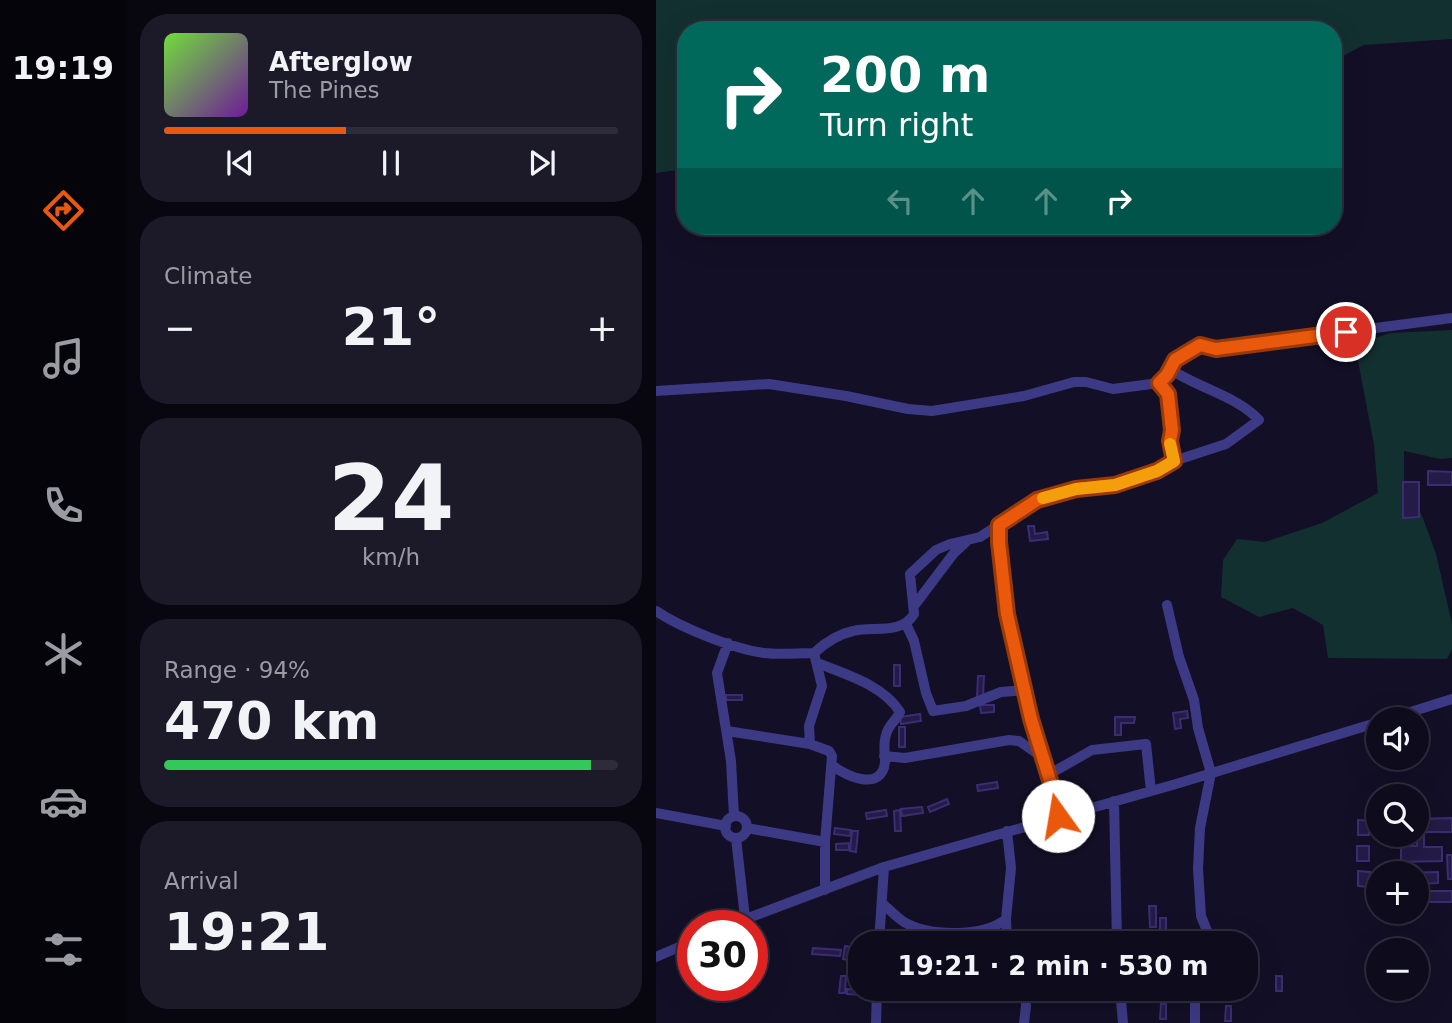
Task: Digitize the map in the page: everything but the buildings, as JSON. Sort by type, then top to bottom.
[{"type":"street","points":[[656,391],[769,384],[932,411],[1024,396],[1074,382],[1086,382],[1113,389],[1159,383],[1175,360],[1200,345],[1216,349],[1452,318]]},
{"type":"street","points":[[816,658],[841,635],[854,630],[893,628],[906,624],[913,617],[914,606],[910,574],[936,550],[980,537],[1037,500],[1076,489],[1115,485],[1226,444],[1259,420],[1248,408],[1187,380],[1170,369]]},
{"type":"street","points":[[1159,383],[1168,394],[1172,430],[1170,441],[1174,461]]},
{"type":"street","points":[[999,525],[1004,598],[1031,719],[1056,800],[1058,816]]},
{"type":"street","points":[[914,606],[954,553],[968,540]]},
{"type":"street","points":[[1166,605],[1179,657],[1194,700],[1198,728],[1211,773],[1200,828],[1198,879],[1201,916],[1207,931]]},
{"type":"street","points":[[656,611],[671,621],[750,651],[816,658],[870,686],[898,708],[898,716],[887,730],[885,762],[880,773],[871,780],[846,774],[832,765]]},
{"type":"street","points":[[906,624],[918,655],[926,693],[933,711],[966,706],[1001,692],[1026,690]]},
{"type":"street","points":[[728,643],[717,673],[727,731],[734,816]]},
{"type":"street","points":[[810,744],[809,726],[822,686],[816,658]]},
{"type":"street","points":[[1426,707],[1452,699]]},
{"type":"street","points":[[768,910],[884,867],[1366,726]]},
{"type":"street","points":[[727,731],[810,744],[829,751],[832,765],[825,842],[825,890]]},
{"type":"street","points":[[884,756],[905,758],[1009,740],[1019,741],[1042,757]]},
{"type":"street","points":[[1048,775],[1092,750],[1146,744],[1151,791]]},
{"type":"street","points":[[1114,801],[1117,931]]},
{"type":"street","points":[[656,813],[726,826]]},
{"type":"street","points":[[734,816],[743,819],[747,828],[742,836],[736,838],[727,833],[726,826],[728,819],[734,816]]},
{"type":"street","points":[[747,828],[825,842]]},
{"type":"street","points":[[1006,931],[1011,868],[1007,831]]},
{"type":"street","points":[[736,838],[744,910]]},
{"type":"street","points":[[880,931],[884,867]]},
{"type":"street","points":[[883,904],[906,924],[924,930],[973,932],[995,928],[1006,919]]},
{"type":"street","points":[[656,957],[677,948]]},
{"type":"street","points":[[876,1023],[877,1001]]},
{"type":"street","points":[[1024,1023],[1026,1001]]},
{"type":"street","points":[[1121,1001],[1123,1023]]},
{"type":"street","points":[[1195,1001],[1195,1023]]},
{"type":"green space","points":[[656,0],[1452,0],[1452,39],[1364,45],[1342,56],[1342,21],[677,21],[677,170],[656,173]]},
{"type":"green space","points":[[1452,330],[1452,458],[1440,459],[1404,451],[1404,480],[1423,518],[1436,554],[1452,624],[1452,649],[1447,659],[1328,658],[1323,625],[1293,608],[1259,617],[1221,597],[1223,560],[1237,539],[1265,542],[1322,523],[1378,493],[1374,445],[1355,345],[1390,333]]},
{"type":"slow traffic","points":[[1043,498],[1076,489],[1115,485],[1157,471],[1174,461],[1170,444]]},
{"type":"route","points":[[1058,816],[1056,800],[1031,719],[1007,614],[999,525],[1037,500],[1076,489],[1115,485],[1157,471],[1174,461],[1170,441],[1171,409],[1168,394],[1159,383],[1175,360],[1200,345],[1216,349],[1346,332]]}]
